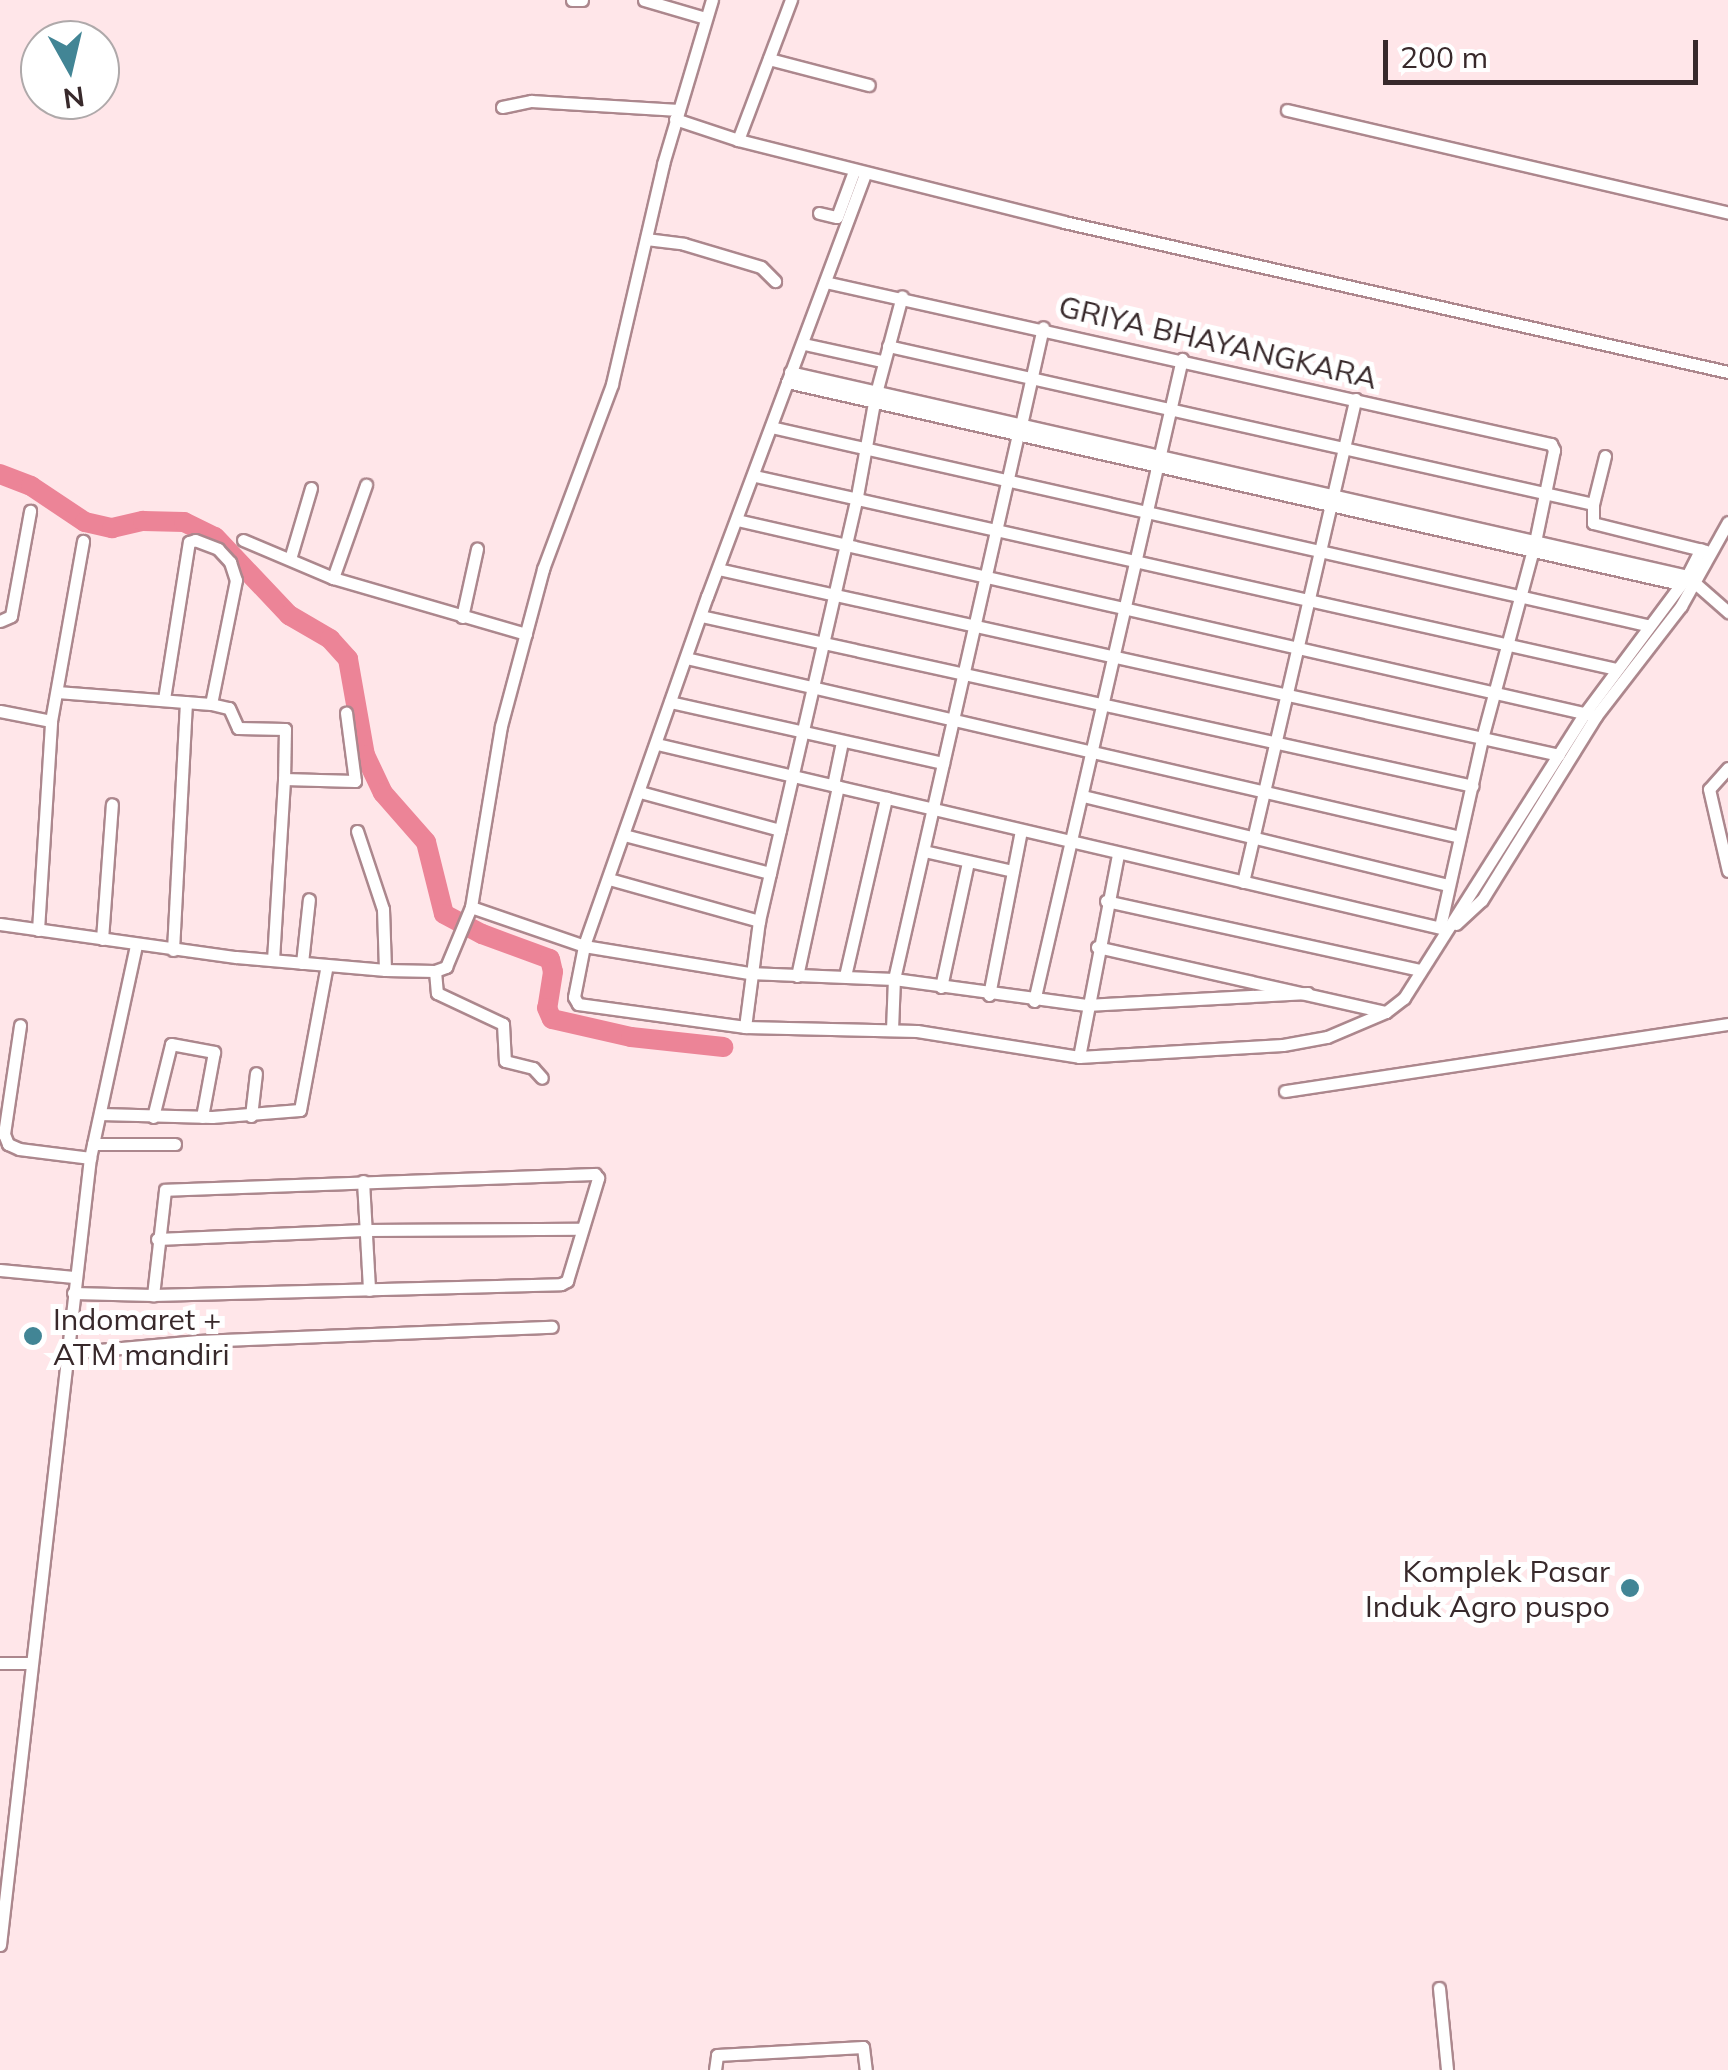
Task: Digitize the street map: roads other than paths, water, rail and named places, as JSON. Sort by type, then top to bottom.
[{"type":"street","points":[[572,0],[582,0]]},
{"type":"street","points":[[644,0],[705,18]]},
{"type":"street","points":[[0,924],[173,950],[327,966],[435,971],[448,963],[471,907],[501,726],[543,569],[612,384],[677,114],[712,0]]},
{"type":"street","points":[[738,140],[791,0]]},
{"type":"street","points":[[769,59],[869,85]]},
{"type":"street","points":[[502,108],[531,102],[677,114],[738,140],[860,172],[1728,372]]},
{"type":"street","points":[[1287,110],[1728,213]]},
{"type":"street","points":[[819,213],[837,217],[860,172]]},
{"type":"street","points":[[860,172],[804,344],[788,377],[584,946],[574,996],[578,1004],[746,1027],[892,1030],[1079,1056],[1307,1043],[1386,1012],[1404,998],[1559,756],[1728,522]]},
{"type":"street","points":[[646,239],[684,244],[762,267],[775,281]]},
{"type":"street","name":"GRIYA BHAYANGKARA","points":[[825,282],[1548,442],[1554,450],[1546,492]]},
{"type":"street","points":[[746,1027],[749,973],[758,921],[846,546],[882,360],[902,296]]},
{"type":"street","points":[[892,1030],[894,980],[1043,328]]},
{"type":"street","points":[[804,344],[882,360]]},
{"type":"street","points":[[888,346],[1593,504]]},
{"type":"street","points":[[1034,1001],[1150,512],[1182,359]]},
{"type":"street","points":[[788,377],[1688,581],[1728,612]]},
{"type":"street","points":[[1243,882],[1356,399]]},
{"type":"street","points":[[771,427],[1647,625]]},
{"type":"street","points":[[1605,456],[1593,504],[1591,520],[1596,525],[1707,551]]},
{"type":"street","points":[[755,476],[1616,669]]},
{"type":"street","points":[[333,578],[366,485]]},
{"type":"street","points":[[290,560],[311,488]]},
{"type":"street","points":[[1445,930],[1448,885],[1546,492]]},
{"type":"street","points":[[0,621],[10,616],[30,512]]},
{"type":"street","points":[[738,520],[1591,715]]},
{"type":"street","points":[[164,699],[189,542],[195,540],[218,549],[230,562],[236,580],[211,704]]},
{"type":"street","points":[[243,540],[333,578],[526,634]]},
{"type":"street","points":[[38,930],[51,721],[83,541]]},
{"type":"street","points":[[462,617],[478,549]]},
{"type":"street","points":[[718,569],[975,623],[1114,658],[1559,756]]},
{"type":"street","points":[[1445,930],[1482,900],[1616,669],[1647,625],[1688,581]]},
{"type":"street","points":[[701,616],[1473,786]]},
{"type":"street","points":[[686,658],[1460,837]]},
{"type":"street","points":[[57,692],[211,704],[230,709],[238,728],[285,728],[273,960]]},
{"type":"street","points":[[173,950],[186,702]]},
{"type":"street","points":[[670,702],[943,763]]},
{"type":"street","points":[[0,711],[51,721]]},
{"type":"street","points":[[284,778],[355,780],[346,713]]},
{"type":"street","points":[[797,976],[842,742]]},
{"type":"street","points":[[657,744],[1445,930]]},
{"type":"street","points":[[1728,768],[1709,789],[1722,830],[1728,872]]},
{"type":"street","points":[[640,792],[780,830]]},
{"type":"street","points":[[1082,796],[1448,885]]},
{"type":"street","points":[[845,976],[886,798]]},
{"type":"street","points":[[102,939],[112,804]]},
{"type":"street","points":[[989,994],[1021,830]]},
{"type":"street","points":[[356,831],[384,908],[385,970]]},
{"type":"street","points":[[624,835],[770,873]]},
{"type":"street","points":[[924,851],[1013,871]]},
{"type":"street","points":[[1079,1056],[1118,854]]},
{"type":"street","points":[[941,986],[968,862]]},
{"type":"street","points":[[609,879],[758,921]]},
{"type":"street","points":[[302,963],[309,899]]},
{"type":"street","points":[[1106,901],[1421,970]]},
{"type":"street","points":[[471,907],[584,946],[749,973],[894,980],[1086,1005],[1308,993]]},
{"type":"street","points":[[0,1945],[5,1848],[90,1158],[136,945]]},
{"type":"street","points":[[1097,947],[1386,1012]]},
{"type":"street","points":[[100,1114],[251,1116],[302,1108],[327,966]]},
{"type":"street","points":[[435,971],[437,992],[503,1024],[505,1061],[533,1068],[542,1078]]},
{"type":"street","points":[[1285,1091],[1728,1024]]},
{"type":"street","points":[[20,1026],[2,1132],[8,1144],[19,1149],[90,1158]]},
{"type":"street","points":[[153,1117],[172,1044],[214,1052],[202,1117]]},
{"type":"street","points":[[251,1116],[256,1073]]},
{"type":"street","points":[[93,1144],[175,1144]]},
{"type":"street","points":[[72,1293],[153,1295],[564,1283],[598,1178],[594,1174],[165,1190],[153,1295]]},
{"type":"street","points":[[364,1181],[369,1290]]},
{"type":"street","points":[[157,1238],[365,1230],[582,1229]]},
{"type":"street","points":[[0,1270],[74,1277]]},
{"type":"street","points":[[66,1353],[198,1341],[552,1326]]},
{"type":"street","points":[[0,1663],[30,1663]]},
{"type":"street","points":[[1439,1988],[1447,2070]]},
{"type":"street","points":[[716,2070],[717,2055],[863,2047],[866,2070]]},
{"type":"waterway","points":[[0,474],[31,486],[85,522],[112,528],[143,521],[184,522],[215,537],[289,615],[330,639],[348,659],[365,755],[383,793],[426,842],[444,914],[482,934],[550,959],[553,972],[547,1008],[552,1019],[631,1037],[723,1047]]},
{"type":"place","name":"Indomaret + ATM mandiri","points":[[33,1336]]},
{"type":"place","name":"Komplek Pasar Induk Agro puspo","points":[[1630,1588]]}]
